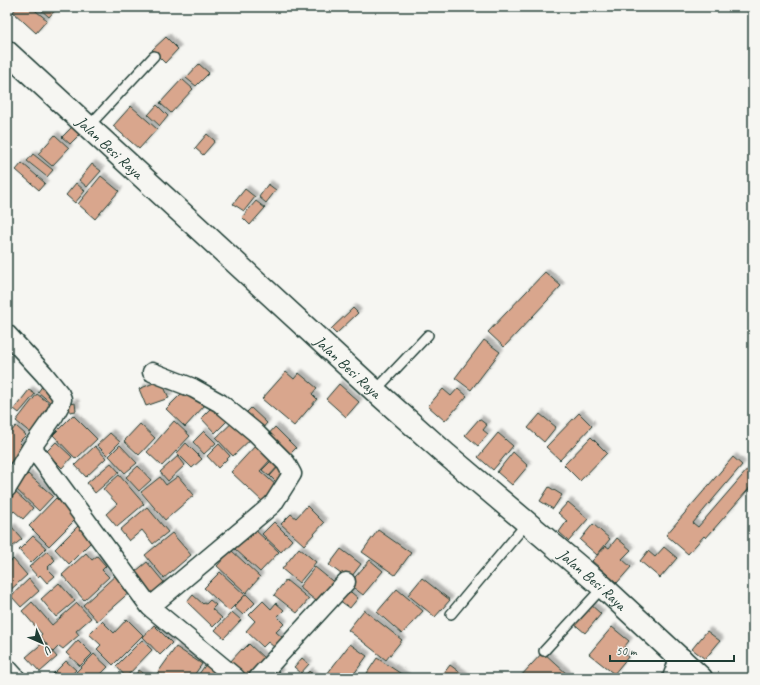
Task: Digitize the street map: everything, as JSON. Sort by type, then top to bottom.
[{"type":"main road","name":"Jalan Besi Raya","points":[[7,52],[375,391],[447,455],[603,587],[644,624],[677,669],[701,678]]},
{"type":"street","points":[[7,334],[44,374],[60,394],[62,399],[54,416],[32,447],[7,488]]},
{"type":"street","points":[[150,607],[273,504],[292,474],[286,464],[255,432],[220,403],[194,388],[152,372]]},
{"type":"street","points":[[32,447],[150,607],[236,678]]},
{"type":"street","points":[[258,678],[346,582]]},
{"type":"street","points":[[7,668],[16,678]]},
{"type":"lane","points":[[88,127],[154,56]]},
{"type":"lane","points":[[375,391],[428,335]]},
{"type":"lane","points":[[451,614],[527,522]]},
{"type":"lane","points":[[544,651],[603,587]]},
{"type":"building","points":[[17,7],[31,7],[47,20],[36,33],[13,12]]},
{"type":"building","points":[[38,7],[58,7],[49,17]]},
{"type":"building","points":[[166,37],[178,49],[165,63],[152,50]]},
{"type":"building","points":[[199,64],[209,73],[196,86],[186,78]]},
{"type":"building","points":[[182,79],[193,89],[171,113],[160,103]]},
{"type":"building","points":[[157,105],[168,116],[160,126],[148,115]]},
{"type":"building","points":[[131,106],[157,129],[139,149],[113,126]]},
{"type":"building","points":[[75,124],[82,132],[70,144],[62,137]]},
{"type":"building","points":[[207,134],[215,141],[203,155],[195,148]]},
{"type":"building","points":[[55,135],[69,148],[52,166],[38,154]]},
{"type":"building","points":[[33,154],[53,170],[47,177],[27,161]]},
{"type":"building","points":[[22,163],[45,183],[39,190],[16,170]]},
{"type":"building","points":[[92,164],[101,171],[87,187],[79,180]]},
{"type":"building","points":[[101,176],[119,191],[95,219],[78,204]]},
{"type":"building","points":[[76,183],[85,191],[75,203],[66,195]]},
{"type":"building","points":[[268,184],[276,190],[266,203],[259,197]]},
{"type":"building","points":[[245,189],[255,197],[244,211],[233,204]]},
{"type":"building","points":[[256,201],[265,208],[250,225],[242,217]]},
{"type":"building","points":[[545,272],[561,286],[504,347],[488,332]]},
{"type":"building","points":[[353,308],[358,313],[336,334],[331,329]]},
{"type":"building","points":[[484,340],[500,352],[471,390],[455,378]]},
{"type":"building","points":[[286,372],[294,379],[299,373],[317,388],[312,394],[317,399],[294,426],[262,399]]},
{"type":"building","points":[[161,380],[169,398],[146,406],[139,389]]},
{"type":"building","points":[[339,384],[359,402],[346,417],[326,399]]},
{"type":"building","points":[[43,385],[57,396],[51,403],[38,392]]},
{"type":"building","points":[[187,388],[205,405],[185,427],[166,409]]},
{"type":"building","points":[[458,388],[467,396],[445,421],[428,406],[443,389],[451,396]]},
{"type":"building","points":[[29,390],[35,394],[19,413],[14,409]]},
{"type":"building","points":[[37,394],[54,407],[32,434],[16,421]]},
{"type":"building","points":[[75,403],[76,411],[70,412],[69,404]]},
{"type":"building","points":[[216,403],[230,418],[215,433],[201,418]]},
{"type":"building","points":[[251,408],[267,423],[260,431],[243,416]]},
{"type":"building","points":[[579,413],[592,426],[560,460],[546,447]]},
{"type":"building","points":[[540,414],[556,427],[544,442],[528,428]]},
{"type":"building","points":[[73,415],[97,439],[76,459],[53,435]]},
{"type":"building","points":[[237,418],[254,436],[233,456],[216,438]]},
{"type":"building","points":[[479,419],[487,425],[483,430],[488,434],[478,446],[465,435]]},
{"type":"building","points":[[174,421],[190,436],[162,466],[147,452]]},
{"type":"building","points":[[140,424],[155,438],[139,455],[124,441]]},
{"type":"building","points":[[16,426],[26,435],[19,442],[28,451],[14,467],[7,460],[7,436]]},
{"type":"building","points":[[275,427],[296,448],[287,457],[266,437]]},
{"type":"building","points":[[204,431],[216,443],[204,454],[193,442]]},
{"type":"building","points":[[110,433],[120,442],[107,455],[97,445]]},
{"type":"building","points":[[498,433],[513,446],[493,470],[478,457]]},
{"type":"building","points":[[591,437],[607,453],[580,481],[564,465]]},
{"type":"building","points":[[56,442],[72,457],[62,468],[46,452]]},
{"type":"building","points":[[186,443],[202,459],[192,468],[177,453]]},
{"type":"building","points":[[219,444],[230,456],[218,468],[207,456]]},
{"type":"building","points":[[257,444],[272,458],[260,471],[277,486],[263,502],[231,472]]},
{"type":"building","points":[[120,445],[137,463],[125,473],[109,456]]},
{"type":"building","points":[[95,446],[106,458],[86,477],[75,465]]},
{"type":"building","points":[[513,452],[528,466],[512,485],[497,472]]},
{"type":"building","points":[[178,456],[185,465],[168,481],[160,472]]},
{"type":"building","points":[[275,457],[281,463],[269,476],[262,470]]},
{"type":"building","points":[[733,457],[742,465],[693,523],[698,527],[748,469],[753,474],[753,484],[706,538],[704,536],[688,554],[666,535]]},
{"type":"building","points":[[111,463],[119,472],[95,493],[87,483]]},
{"type":"building","points":[[280,465],[289,474],[279,485],[270,476]]},
{"type":"building","points":[[138,466],[151,480],[139,491],[126,477]]},
{"type":"building","points":[[28,474],[53,496],[39,511],[15,488]]},
{"type":"building","points":[[119,475],[144,504],[117,527],[106,514],[117,504],[103,489]]},
{"type":"building","points":[[178,476],[194,495],[165,520],[141,492],[160,477],[166,485]]},
{"type":"building","points":[[549,487],[562,495],[553,509],[540,501]]},
{"type":"building","points":[[14,491],[33,508],[23,519],[14,511],[10,515],[7,513],[7,498]]},
{"type":"building","points":[[56,498],[77,518],[49,546],[29,526]]},
{"type":"building","points":[[568,502],[588,519],[569,541],[559,532],[567,521],[558,513]]},
{"type":"building","points":[[307,506],[324,523],[304,545],[281,524],[291,514],[296,518]]},
{"type":"building","points":[[147,507],[168,532],[153,544],[142,530],[129,541],[120,530]]},
{"type":"building","points":[[274,522],[292,540],[281,552],[262,534]]},
{"type":"building","points":[[81,523],[96,537],[69,564],[55,549]]},
{"type":"building","points":[[593,524],[610,539],[597,555],[580,540]]},
{"type":"building","points":[[12,527],[22,539],[7,551],[7,531]]},
{"type":"building","points":[[254,529],[279,552],[260,572],[235,549]]},
{"type":"building","points":[[378,530],[411,553],[395,575],[362,552]]},
{"type":"building","points":[[172,533],[191,555],[164,578],[145,555]]},
{"type":"building","points":[[33,536],[46,548],[31,563],[19,550]]},
{"type":"building","points":[[617,538],[631,550],[622,559],[631,567],[617,583],[592,561],[606,546],[609,548]]},
{"type":"building","points":[[664,547],[677,558],[660,578],[640,561],[648,551],[655,557]]},
{"type":"building","points":[[299,548],[316,562],[299,583],[282,569]]},
{"type":"building","points":[[341,549],[361,564],[349,580],[329,565]]},
{"type":"building","points":[[231,550],[260,577],[246,593],[217,566]]},
{"type":"building","points":[[47,551],[55,560],[47,568],[55,576],[47,583],[40,575],[38,577],[29,567]]},
{"type":"building","points":[[86,553],[92,560],[97,556],[106,566],[102,570],[109,577],[84,600],[62,575]]},
{"type":"building","points":[[13,559],[27,575],[7,593],[7,565]]},
{"type":"building","points":[[370,560],[383,571],[363,595],[349,584]]},
{"type":"building","points":[[147,562],[167,586],[149,600],[130,576]]},
{"type":"building","points":[[315,567],[337,585],[321,605],[299,587]]},
{"type":"building","points":[[220,572],[245,595],[229,611],[204,588]]},
{"type":"building","points":[[117,574],[132,590],[97,621],[83,605]]},
{"type":"building","points":[[422,578],[450,600],[435,617],[408,595]]},
{"type":"building","points":[[29,579],[39,591],[21,607],[11,596]]},
{"type":"building","points":[[286,580],[309,599],[297,613],[274,595]]},
{"type":"building","points":[[59,583],[75,601],[56,617],[41,599]]},
{"type":"building","points":[[345,587],[358,598],[350,608],[336,598]]},
{"type":"building","points":[[397,589],[423,611],[402,634],[377,612]]},
{"type":"building","points":[[246,594],[255,603],[243,615],[234,607]]},
{"type":"building","points":[[193,595],[203,604],[206,604],[210,600],[216,605],[212,609],[222,618],[213,627],[187,602]]},
{"type":"building","points":[[263,601],[271,609],[276,603],[284,610],[277,617],[284,624],[276,632],[283,638],[274,647],[268,642],[263,647],[246,631],[255,621],[249,615]]},
{"type":"building","points":[[32,602],[52,625],[77,603],[91,618],[76,631],[79,635],[63,649],[59,646],[53,652],[40,636],[42,634],[22,611]]},
{"type":"building","points":[[589,603],[601,614],[585,633],[572,622]]},
{"type":"building","points":[[364,610],[402,640],[386,660],[348,630]]},
{"type":"building","points":[[232,612],[241,620],[224,638],[215,630]]},
{"type":"building","points":[[127,619],[143,635],[113,665],[97,649],[101,645],[89,634],[102,621],[114,633]]},
{"type":"building","points":[[154,625],[172,643],[160,655],[143,637]]},
{"type":"building","points":[[612,627],[629,641],[621,651],[628,657],[614,674],[589,654]]},
{"type":"building","points":[[707,631],[720,641],[705,659],[692,649]]},
{"type":"building","points":[[78,640],[92,654],[80,666],[66,653]]},
{"type":"building","points":[[142,640],[152,650],[126,677],[116,666]]},
{"type":"building","points":[[44,642],[57,657],[40,672],[26,657]]},
{"type":"building","points":[[249,644],[266,660],[251,678],[245,678],[229,663]]},
{"type":"building","points":[[350,644],[367,656],[351,678],[332,678],[327,674]]},
{"type":"building","points":[[176,647],[202,664],[192,678],[154,678]]},
{"type":"building","points":[[543,652],[568,675],[565,678],[519,678]]},
{"type":"building","points":[[94,654],[108,667],[97,678],[82,678],[76,672]]},
{"type":"building","points":[[302,658],[309,664],[301,673],[294,667]]},
{"type":"building","points":[[377,658],[406,677],[375,678],[367,673]]},
{"type":"building","points":[[209,660],[233,678],[196,678]]},
{"type":"building","points":[[66,661],[76,670],[68,678],[53,678],[51,676]]},
{"type":"building","points":[[272,665],[280,673],[276,678],[269,678]]},
{"type":"building","points":[[450,665],[465,676],[463,678],[440,678]]},
{"type":"building","points":[[139,670],[150,678],[133,678]]},
{"type":"building","points":[[309,671],[317,678],[303,678]]}]
